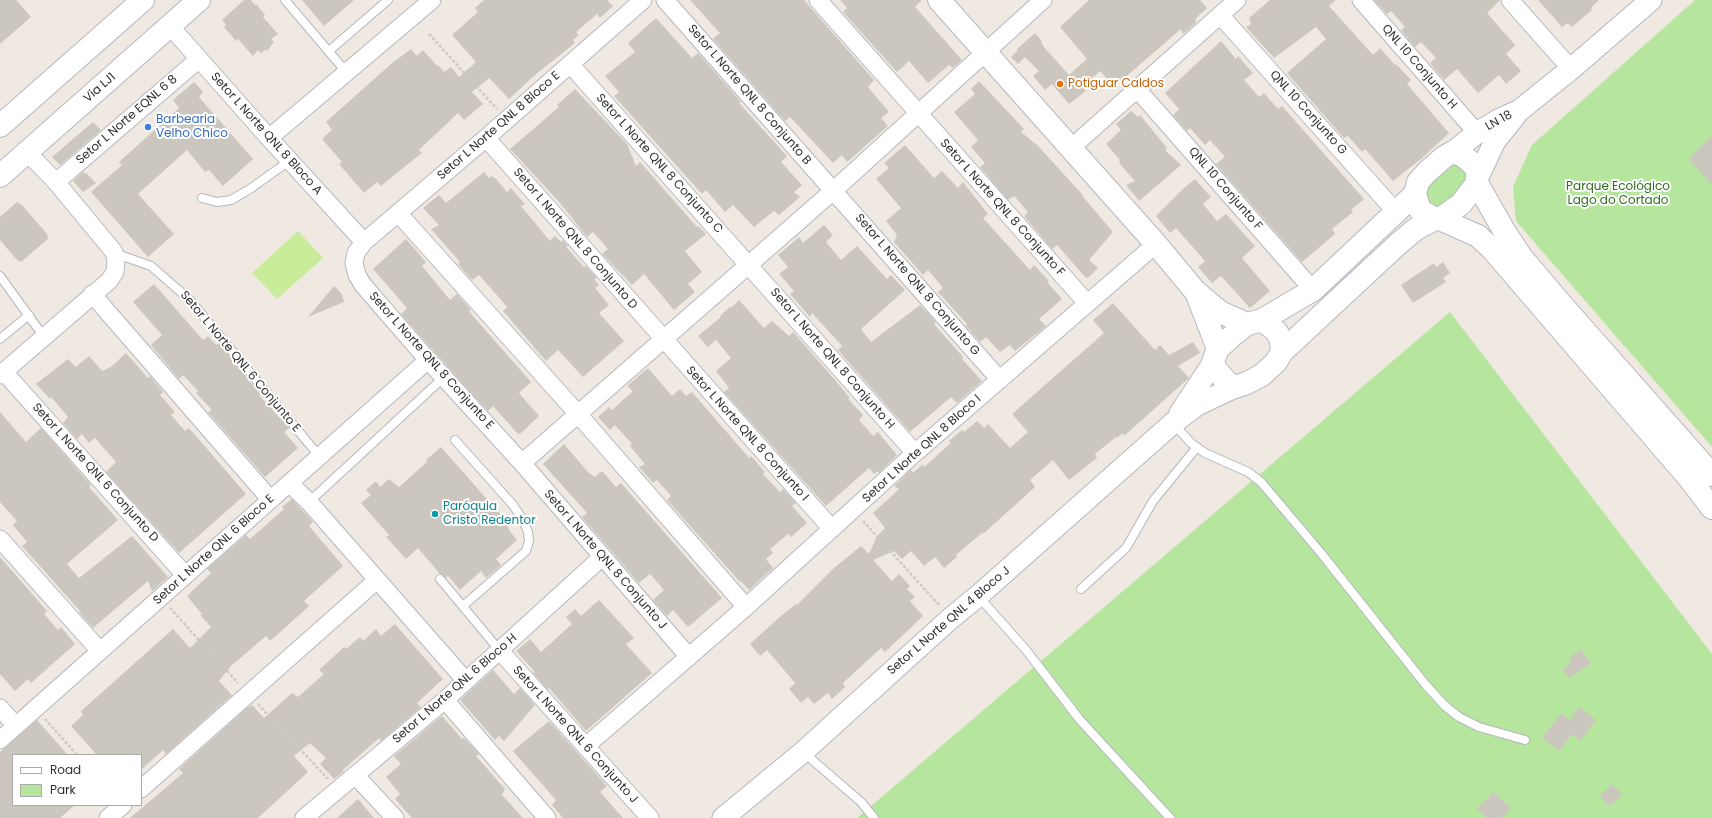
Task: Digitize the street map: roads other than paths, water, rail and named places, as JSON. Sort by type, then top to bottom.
[{"type":"main road","points":[[0,126],[143,0]]},
{"type":"main road","name":"Via LJ1","points":[[0,176],[199,0]]},
{"type":"main road","points":[[939,0],[1196,291],[1220,312],[1254,322],[1277,332],[1281,341],[1282,352]]},
{"type":"main road","points":[[1712,475],[1522,258],[1503,229],[1477,180],[1472,163],[1463,156],[1453,152],[1444,157],[1427,172],[1418,182],[1415,194],[1420,210],[1437,219],[1478,236],[1492,249],[1689,478],[1712,508]]},
{"type":"main road","points":[[1196,291],[1223,378],[1235,387],[1247,383],[1262,375],[1276,362],[1282,352],[1398,244],[1416,229],[1437,219],[1461,204],[1477,180]]},
{"type":"main road","points":[[1215,356],[1254,322],[1313,290],[1415,194]]},
{"type":"street","points":[[269,138],[432,0]]},
{"type":"street","name":"Setor L Norte QNL 8 Bloco E","points":[[360,247],[643,0]]},
{"type":"street","name":"Setor L Norte QNL 8 Conjunto B","points":[[665,0],[833,191]]},
{"type":"street","name":"Setor L Norte QNL 8 Conjunto F","points":[[818,0],[1087,304]]},
{"type":"street","points":[[522,463],[833,191],[1043,0]]},
{"type":"street","points":[[1071,148],[1237,0]]},
{"type":"street","name":"QNL 10 Conjunto H","points":[[1361,0],[1477,133]]},
{"type":"street","points":[[1510,0],[1571,69]]},
{"type":"street","points":[[1520,110],[1571,69],[1651,0]]},
{"type":"street","name":"QNL 10 Conjunto G","points":[[1220,15],[1396,212]]},
{"type":"street","name":"Setor L Norte QNL 8 Bloco A","points":[[170,26],[290,161],[360,247]]},
{"type":"street","name":"Setor L Norte EQNL 6 8","points":[[56,182],[199,59]]},
{"type":"street","name":"Setor L Norte QNL 8 Conjunto C","points":[[570,64],[748,264]]},
{"type":"street","name":"QNL 10 Conjunto F","points":[[1137,89],[1313,290]]},
{"type":"street","name":"LN 18","points":[[1453,152],[1477,133],[1498,120],[1520,110]]},
{"type":"street","name":"LN 18","points":[[1477,180],[1495,141],[1520,110]]},
{"type":"street","name":"Setor L Norte QNL 8 Conjunto D","points":[[486,138],[663,339]]},
{"type":"street","points":[[2,373],[109,280],[115,272],[116,261],[114,252],[56,182],[27,152]]},
{"type":"street","name":"Setor L Norte QNL 8 Conjunto G","points":[[833,191],[1000,380]]},
{"type":"street","points":[[398,214],[578,414],[746,607]]},
{"type":"street","name":"Setor L Norte QNL 8 Bloco I","points":[[586,746],[746,607],[915,454],[1156,244]]},
{"type":"street","name":"Setor L Norte QNL 8 Conjunto E","points":[[360,247],[354,263],[357,275],[363,285],[428,360],[522,463]]},
{"type":"street","name":"Setor L Norte QNL 8 Conjunto H","points":[[748,264],[915,454]]},
{"type":"street","points":[[92,294],[270,499]]},
{"type":"street","name":"Setor L Norte QNL 8 Conjunto I","points":[[663,339],[832,529]]},
{"type":"street","points":[[1173,423],[1215,356]]},
{"type":"street","name":"Setor L Norte QNL 6 Bloco E","points":[[0,740],[428,360]]},
{"type":"street","name":"Setor L Norte QNL 6 Conjunto D","points":[[2,373],[185,575]]},
{"type":"street","points":[[1173,423],[1197,405],[1235,387]]},
{"type":"street","name":"Setor L Norte QNL 4 Bloco J","points":[[724,818],[803,752],[951,618],[978,596],[1173,423]]},
{"type":"street","name":"Setor L Norte QNL 8 Conjunto J","points":[[522,463],[689,656]]},
{"type":"street","points":[[289,483],[309,502],[466,681]]},
{"type":"street","points":[[0,539],[100,651]]},
{"type":"street","name":"Setor L Norte QNL 6 Bloco H","points":[[304,818],[445,700],[602,557]]},
{"type":"street","points":[[142,788],[249,695],[377,580]]},
{"type":"street","name":"Setor L Norte QNL 6 Conjunto J","points":[[500,651],[650,818]]},
{"type":"street","points":[[445,700],[547,818]]},
{"type":"street","points":[[0,708],[16,726]]},
{"type":"street","points":[[355,775],[395,818]]},
{"type":"street","points":[[108,818],[122,806]]},
{"type":"lane","points":[[285,0],[347,72]]},
{"type":"lane","points":[[329,51],[388,0]]},
{"type":"lane","points":[[202,198],[217,202],[231,200],[250,189],[290,161]]},
{"type":"lane","name":"Setor L Norte QNL 6 Conjunto E","points":[[114,252],[151,266],[190,300],[319,456]]},
{"type":"lane","points":[[0,276],[44,337]]},
{"type":"lane","points":[[0,340],[28,315]]},
{"type":"lane","points":[[309,502],[444,377]]},
{"type":"lane","points":[[1173,423],[1191,443],[1205,453],[1248,472],[1261,482],[1321,553],[1425,684],[1445,706],[1459,717],[1479,727],[1525,740]]},
{"type":"lane","points":[[455,440],[513,505],[523,520],[528,532],[529,542],[526,551],[463,606]]},
{"type":"lane","points":[[1081,589],[1126,548],[1153,502],[1197,447]]},
{"type":"lane","points":[[440,579],[500,651]]},
{"type":"lane","points":[[978,596],[1026,650],[1080,720],[1170,818]]},
{"type":"lane","points":[[803,752],[861,802],[874,818]]},
{"type":"place","name":"Potiguar Caldos","points":[[1060,84]]},
{"type":"place","name":"Barbearia Velho Chico","points":[[148,127]]},
{"type":"place","name":"Paróquia Cristo Redentor","points":[[435,514]]},
{"type":"park label","name":"Parque Ecológico Lago do Cortado","points":[[1618,194]]}]
